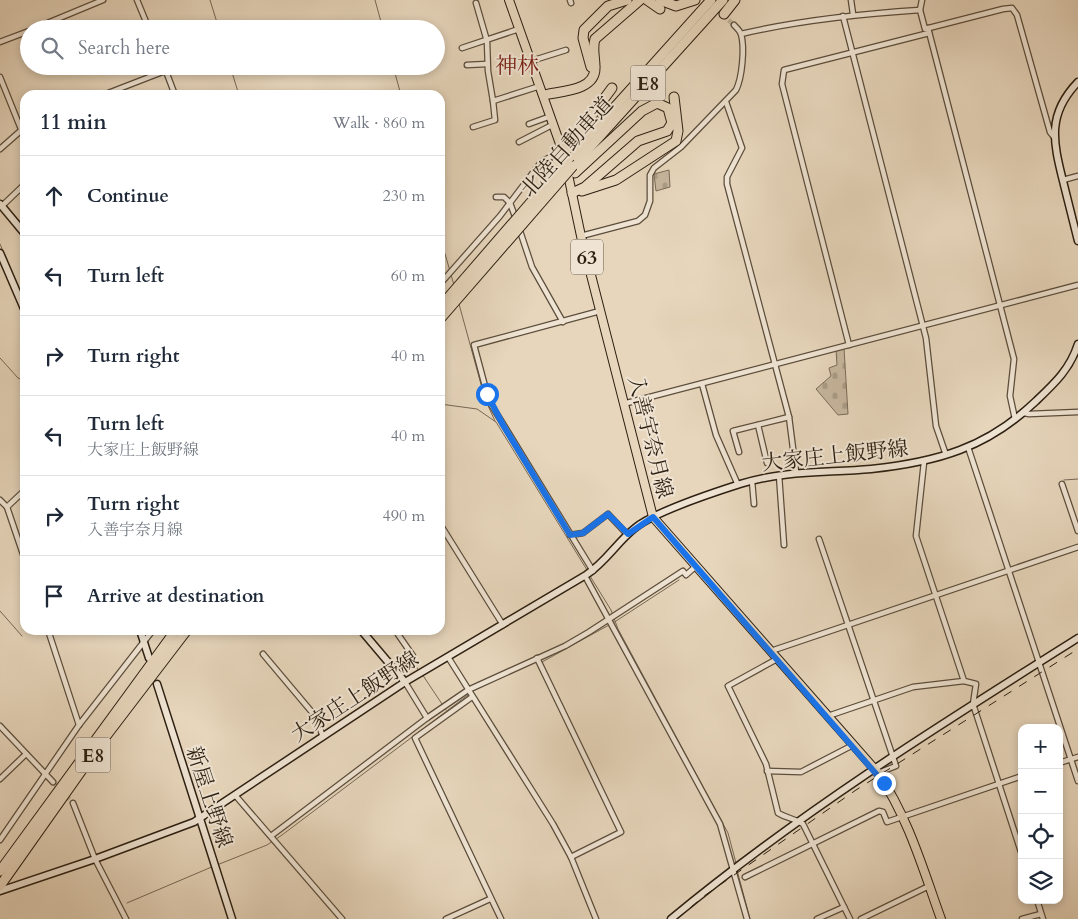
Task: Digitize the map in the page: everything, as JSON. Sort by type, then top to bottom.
[{"type":"highway","points":[[544,95],[587,81],[591,67],[583,38],[584,30],[608,6],[627,0]]},
{"type":"highway","points":[[544,95],[582,87],[591,81],[595,73],[595,39],[640,0]]},
{"type":"highway","points":[[654,5],[676,6],[695,0]]},
{"type":"highway","name":"北陸自動車道","points":[[445,313],[569,159],[712,0]]},
{"type":"highway","name":"北陸自動車道","points":[[569,159],[723,0]]},
{"type":"highway","points":[[724,14],[735,0]]},
{"type":"highway","points":[[508,233],[569,159],[612,88]]},
{"type":"highway","points":[[572,192],[616,180],[671,146],[678,136],[677,99]]},
{"type":"highway","points":[[569,159],[649,106],[662,104],[668,108],[672,123],[667,131],[638,141],[585,187],[572,192]]},
{"type":"highway","name":"北陸自動車道","points":[[445,302],[508,233]]},
{"type":"highway","name":"E8","points":[[0,871],[172,635]]},
{"type":"highway","name":"E8","points":[[2,884],[103,740],[183,635]]},
{"type":"main road","name":"入善宇奈月線","points":[[509,0],[569,159],[572,192],[582,236],[653,517],[769,651],[876,770],[895,798],[903,816],[941,919]]},
{"type":"main road","points":[[1078,82],[1059,109],[1054,137],[1078,241]]},
{"type":"main road","points":[[1,205],[20,228]]},
{"type":"main road","points":[[0,253],[20,299]]},
{"type":"main road","name":"大家庄上飯野線","points":[[0,891],[96,859],[164,834],[199,818],[405,682],[593,571],[602,564],[628,534],[653,517],[738,485],[778,475],[924,462],[968,448],[1024,413],[1061,377],[1074,358],[1078,344]]},
{"type":"main road","points":[[142,635],[149,658]]},
{"type":"main road","points":[[365,635],[405,682]]},
{"type":"main road","points":[[671,919],[798,820],[876,770],[892,756],[1078,638]]},
{"type":"main road","name":"新屋上野線","points":[[156,684],[232,919]]},
{"type":"street","points":[[55,20],[103,0]]},
{"type":"street","points":[[137,0],[145,20]]},
{"type":"street","points":[[851,0],[853,14]]},
{"type":"street","points":[[922,0],[920,10],[925,29],[929,31],[1014,359],[1010,396],[1015,419]]},
{"type":"street","points":[[473,127],[495,120],[487,64],[487,41],[476,3]]},
{"type":"street","points":[[850,345],[782,84],[784,70],[1012,8],[1017,15],[1050,132],[1054,137]]},
{"type":"street","points":[[741,34],[784,24],[853,14],[920,10]]},
{"type":"street","points":[[842,16],[923,325],[936,426],[946,455]]},
{"type":"street","points":[[582,236],[638,221],[645,216],[650,201],[650,175],[654,168],[681,147],[726,102],[740,83],[742,65],[741,34],[734,25]]},
{"type":"street","points":[[462,48],[519,30]]},
{"type":"street","points":[[0,42],[20,34]]},
{"type":"street","points":[[531,61],[566,50]]},
{"type":"street","points":[[467,65],[487,64]]},
{"type":"street","points":[[115,90],[151,75]]},
{"type":"street","points":[[167,75],[173,90]]},
{"type":"street","points":[[0,77],[20,121]]},
{"type":"street","points":[[493,101],[540,86]]},
{"type":"street","points":[[726,102],[742,148],[727,177],[727,184],[789,417],[796,472]]},
{"type":"street","points":[[529,124],[553,120]]},
{"type":"street","points":[[519,142],[553,120]]},
{"type":"street","points":[[0,149],[20,131]]},
{"type":"street","points":[[445,278],[510,203],[541,162],[569,159]]},
{"type":"street","points":[[1063,180],[1078,176]]},
{"type":"street","points":[[1,205],[20,188]]},
{"type":"street","points":[[496,198],[504,196],[510,203],[532,267],[562,322]]},
{"type":"street","points":[[623,404],[1078,285]]},
{"type":"street","points":[[593,571],[489,401],[474,345],[600,311]]},
{"type":"street","points":[[702,384],[716,435],[738,485]]},
{"type":"street","points":[[1024,413],[1078,412]]},
{"type":"street","points":[[739,452],[733,431],[789,417]]},
{"type":"street","points":[[758,425],[767,462]]},
{"type":"street","points":[[968,448],[1078,781]]},
{"type":"street","points":[[924,462],[916,536],[964,681]]},
{"type":"street","points":[[778,475],[784,545]]},
{"type":"street","points":[[752,481],[754,504]]},
{"type":"street","points":[[1062,484],[1078,531]]},
{"type":"street","points":[[7,507],[20,495]]},
{"type":"street","points":[[0,500],[7,507],[20,545]]},
{"type":"street","points":[[570,535],[583,533],[608,514],[628,534]]},
{"type":"street","points":[[445,532],[503,625]]},
{"type":"street","points":[[819,539],[892,756]]},
{"type":"street","points":[[769,651],[1078,547]]},
{"type":"street","points":[[271,836],[427,718],[468,690],[565,646],[683,570],[686,575],[695,567]]},
{"type":"street","points":[[585,576],[720,824],[747,919]]},
{"type":"street","points":[[50,635],[79,725]]},
{"type":"street","points":[[0,840],[79,725],[149,635]]},
{"type":"street","points":[[398,635],[413,656]]},
{"type":"street","points":[[263,654],[316,717],[323,737]]},
{"type":"street","points":[[448,657],[553,824],[571,857],[596,919]]},
{"type":"street","points":[[537,658],[621,832],[571,857]]},
{"type":"street","points":[[777,659],[728,686],[767,771],[778,813],[783,816],[790,816],[803,824],[850,919]]},
{"type":"street","points":[[828,716],[913,687],[964,681],[976,684],[973,704],[1018,843]]},
{"type":"street","points":[[405,682],[427,718]]},
{"type":"street","points":[[472,697],[415,738],[501,919]]},
{"type":"street","points":[[0,726],[53,782]]},
{"type":"street","points":[[767,771],[802,772],[853,745]]},
{"type":"street","points":[[0,779],[26,754]]},
{"type":"street","points":[[1063,762],[1078,757]]},
{"type":"street","points":[[745,877],[812,842],[879,811],[883,812],[887,822],[891,822],[903,816],[1018,777]]},
{"type":"street","points":[[235,795],[342,919]]},
{"type":"street","points":[[73,803],[96,859],[126,919]]},
{"type":"street","points":[[862,919],[929,886]]},
{"type":"street","points":[[446,919],[490,899]]},
{"type":"street","points":[[1022,919],[1042,916],[1038,904]]},
{"type":"street","points":[[817,919],[844,906]]},
{"type":"green space","points":[[669,170],[670,187],[656,191],[654,174]]},
{"type":"green space","points":[[844,348],[848,414],[838,415],[816,389],[831,376],[829,368],[837,365],[836,350]]},
{"type":"waterway","points":[[210,0],[216,20]]},
{"type":"waterway","points":[[375,0],[381,20]]},
{"type":"waterway","points":[[233,75],[237,90]]},
{"type":"waterway","points":[[395,75],[400,90]]},
{"type":"waterway","points":[[0,244],[18,286]]},
{"type":"waterway","points":[[445,254],[450,271]]},
{"type":"waterway","points":[[451,275],[454,285]]},
{"type":"waterway","points":[[459,304],[485,399],[495,421]]},
{"type":"waterway","points":[[0,358],[20,379]]},
{"type":"waterway","points":[[445,405],[477,409],[496,422],[587,570]]},
{"type":"waterway","points":[[1064,480],[1078,479]]},
{"type":"waterway","points":[[590,576],[611,610],[618,629],[728,833],[736,863]]},
{"type":"waterway","points":[[613,623],[679,580]]},
{"type":"waterway","points":[[0,611],[20,634]]},
{"type":"waterway","points":[[542,662],[609,625]]},
{"type":"waterway","points":[[395,635],[419,671]]},
{"type":"waterway","points":[[422,674],[446,710]]},
{"type":"waterway","points":[[217,865],[267,845],[282,835],[468,695]]},
{"type":"waterway","points":[[127,903],[214,866]]},
{"type":"waterway","points":[[737,870],[750,919]]},
{"type":"tunnel","points":[[714,7],[734,25]]},
{"type":"tunnel","points":[[53,782],[73,803]]},
{"type":"railway","points":[[677,919],[704,896],[856,790],[1078,649]]},
{"type":"district","name":"神林","points":[[517,66]]},
{"type":"route","points":[[487,394],[503,425],[570,535],[583,533],[608,514],[628,534],[653,517],[657,524],[878,773],[884,783]]}]
